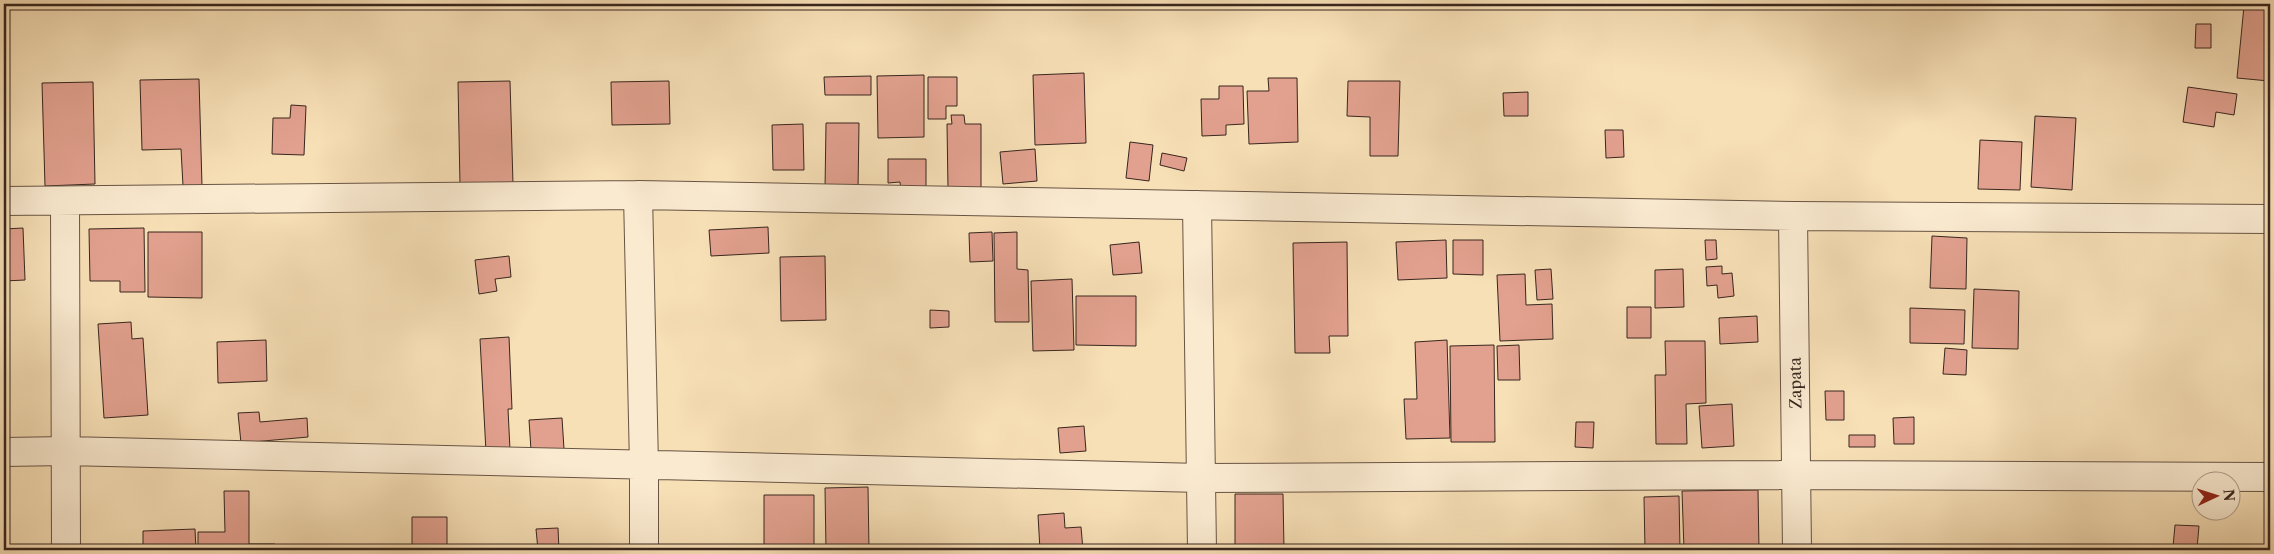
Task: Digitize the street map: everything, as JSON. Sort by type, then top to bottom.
[{"type":"street","points":[[638,195],[644,550]]},
{"type":"street","points":[[4,201],[638,195],[1793,216],[2270,219]]},
{"type":"street","points":[[66,201],[66,550]]},
{"type":"street","points":[[1197,205],[1202,550]]},
{"type":"street","name":"Zapata","points":[[1793,216],[1797,550]]},
{"type":"street","points":[[4,452],[1200,478],[1796,475],[2270,476]]},
{"type":"building","points":[[2244,6],[2270,9],[2269,81],[2237,78]]},
{"type":"building","points":[[2196,24],[2211,24],[2211,48],[2195,48]]},
{"type":"building","points":[[1084,73],[1086,143],[1035,145],[1033,75]]},
{"type":"building","points":[[924,75],[924,137],[878,138],[877,76]]},
{"type":"building","points":[[871,76],[871,95],[825,95],[824,77]]},
{"type":"building","points":[[928,77],[957,77],[957,106],[946,106],[946,119],[928,119]]},
{"type":"building","points":[[1268,78],[1297,78],[1298,142],[1249,144],[1247,91],[1269,91]]},
{"type":"building","points":[[199,79],[202,186],[183,186],[181,149],[142,150],[140,80]]},
{"type":"building","points":[[510,81],[513,184],[460,186],[458,82]]},
{"type":"building","points":[[669,81],[670,124],[612,125],[611,82]]},
{"type":"building","points":[[1348,81],[1400,81],[1398,156],[1370,156],[1370,117],[1347,116]]},
{"type":"building","points":[[93,82],[95,184],[45,186],[42,83]]},
{"type":"building","points":[[1219,86],[1243,86],[1244,124],[1226,125],[1226,135],[1202,136],[1201,99],[1219,99]]},
{"type":"building","points":[[2188,87],[2237,94],[2234,115],[2216,112],[2214,127],[2183,122]]},
{"type":"building","points":[[1528,92],[1528,116],[1504,116],[1503,93]]},
{"type":"building","points":[[291,105],[306,106],[304,155],[272,154],[273,118],[290,118]]},
{"type":"building","points":[[951,115],[964,115],[965,124],[981,124],[981,188],[948,189],[947,124],[952,124]]},
{"type":"building","points":[[2035,116],[2076,118],[2072,190],[2031,187]]},
{"type":"building","points":[[826,123],[859,123],[858,190],[825,189]]},
{"type":"building","points":[[803,124],[804,170],[773,170],[772,125]]},
{"type":"building","points":[[1605,130],[1623,130],[1624,157],[1606,158]]},
{"type":"building","points":[[1980,140],[2022,142],[2020,190],[1978,189]]},
{"type":"building","points":[[1130,142],[1153,145],[1149,181],[1126,178]]},
{"type":"building","points":[[1035,149],[1037,181],[1003,184],[1000,152]]},
{"type":"building","points":[[1162,153],[1187,158],[1184,171],[1160,165]]},
{"type":"building","points":[[888,159],[926,159],[926,192],[901,192],[900,182],[888,183]]},
{"type":"building","points":[[768,227],[769,253],[711,256],[709,230]]},
{"type":"building","points":[[23,228],[25,280],[4,281],[4,229]]},
{"type":"building","points":[[144,228],[145,292],[120,292],[120,281],[90,281],[89,229]]},
{"type":"building","points":[[148,232],[202,232],[202,298],[148,297]]},
{"type":"building","points":[[992,232],[993,261],[970,262],[969,233]]},
{"type":"building","points":[[1017,232],[1017,269],[1028,270],[1029,322],[995,322],[994,233]]},
{"type":"building","points":[[1932,236],[1967,238],[1966,289],[1930,288]]},
{"type":"building","points":[[1446,240],[1447,278],[1398,280],[1396,242]]},
{"type":"building","points":[[1453,240],[1483,240],[1483,275],[1453,274]]},
{"type":"building","points":[[1705,240],[1716,240],[1717,259],[1706,260]]},
{"type":"building","points":[[1139,242],[1142,273],[1113,275],[1110,245]]},
{"type":"building","points":[[1347,242],[1348,336],[1329,336],[1330,353],[1295,353],[1293,243]]},
{"type":"building","points":[[509,256],[511,277],[495,279],[497,291],[479,294],[475,260]]},
{"type":"building","points":[[825,256],[826,320],[781,321],[780,257]]},
{"type":"building","points":[[1722,266],[1722,274],[1732,273],[1734,296],[1718,298],[1717,285],[1707,286],[1706,267]]},
{"type":"building","points":[[1551,269],[1553,299],[1537,300],[1535,270]]},
{"type":"building","points":[[1683,269],[1684,307],[1655,308],[1655,270]]},
{"type":"building","points":[[1525,274],[1526,305],[1552,304],[1553,339],[1500,341],[1497,275]]},
{"type":"building","points":[[1072,279],[1074,350],[1033,351],[1031,281]]},
{"type":"building","points":[[1974,289],[2019,291],[2018,349],[1972,348]]},
{"type":"building","points":[[1076,296],[1136,296],[1136,346],[1076,345]]},
{"type":"building","points":[[1627,307],[1651,307],[1651,338],[1627,338]]},
{"type":"building","points":[[1910,308],[1965,310],[1964,344],[1910,343]]},
{"type":"building","points":[[930,310],[949,311],[949,327],[930,328]]},
{"type":"building","points":[[1757,316],[1758,342],[1720,344],[1719,318]]},
{"type":"building","points":[[131,322],[132,339],[143,338],[148,415],[104,418],[98,324]]},
{"type":"building","points":[[509,337],[512,409],[508,409],[510,450],[486,452],[480,339]]},
{"type":"building","points":[[266,340],[267,381],[218,383],[217,342]]},
{"type":"building","points":[[1447,340],[1450,438],[1406,439],[1404,399],[1417,399],[1415,342]]},
{"type":"building","points":[[1665,341],[1705,341],[1706,403],[1686,404],[1687,444],[1656,444],[1655,375],[1666,375]]},
{"type":"building","points":[[1494,345],[1495,442],[1451,442],[1450,346]]},
{"type":"building","points":[[1519,345],[1520,380],[1498,380],[1497,346]]},
{"type":"building","points":[[1945,348],[1967,350],[1966,375],[1943,374]]},
{"type":"building","points":[[1825,391],[1844,391],[1844,420],[1826,420]]},
{"type":"building","points":[[1732,404],[1734,446],[1702,448],[1699,406]]},
{"type":"building","points":[[259,412],[260,422],[307,418],[308,437],[241,443],[238,413]]},
{"type":"building","points":[[1914,417],[1914,444],[1894,444],[1893,418]]},
{"type":"building","points":[[562,418],[564,449],[531,450],[529,420]]},
{"type":"building","points":[[1576,422],[1594,422],[1593,448],[1575,447]]},
{"type":"building","points":[[1084,426],[1086,451],[1060,453],[1058,428]]},
{"type":"building","points":[[1849,435],[1875,435],[1875,447],[1849,447]]},
{"type":"building","points":[[868,487],[869,550],[826,550],[825,488]]},
{"type":"building","points":[[1758,490],[1759,550],[1684,550],[1682,491]]},
{"type":"building","points":[[224,491],[249,491],[249,544],[275,544],[275,550],[198,550],[198,532],[225,532]]},
{"type":"building","points":[[1235,494],[1283,494],[1284,550],[1235,550]]},
{"type":"building","points":[[764,495],[814,495],[814,550],[764,550]]},
{"type":"building","points":[[1679,496],[1680,550],[1645,550],[1644,497]]},
{"type":"building","points":[[1064,513],[1065,528],[1081,527],[1083,550],[1040,550],[1038,515]]},
{"type":"building","points":[[412,517],[447,517],[447,550],[412,550]]},
{"type":"building","points":[[2175,525],[2199,526],[2197,549],[2173,547]]},
{"type":"building","points":[[558,528],[559,550],[538,550],[536,529]]},
{"type":"building","points":[[195,529],[196,550],[143,550],[143,531]]}]
